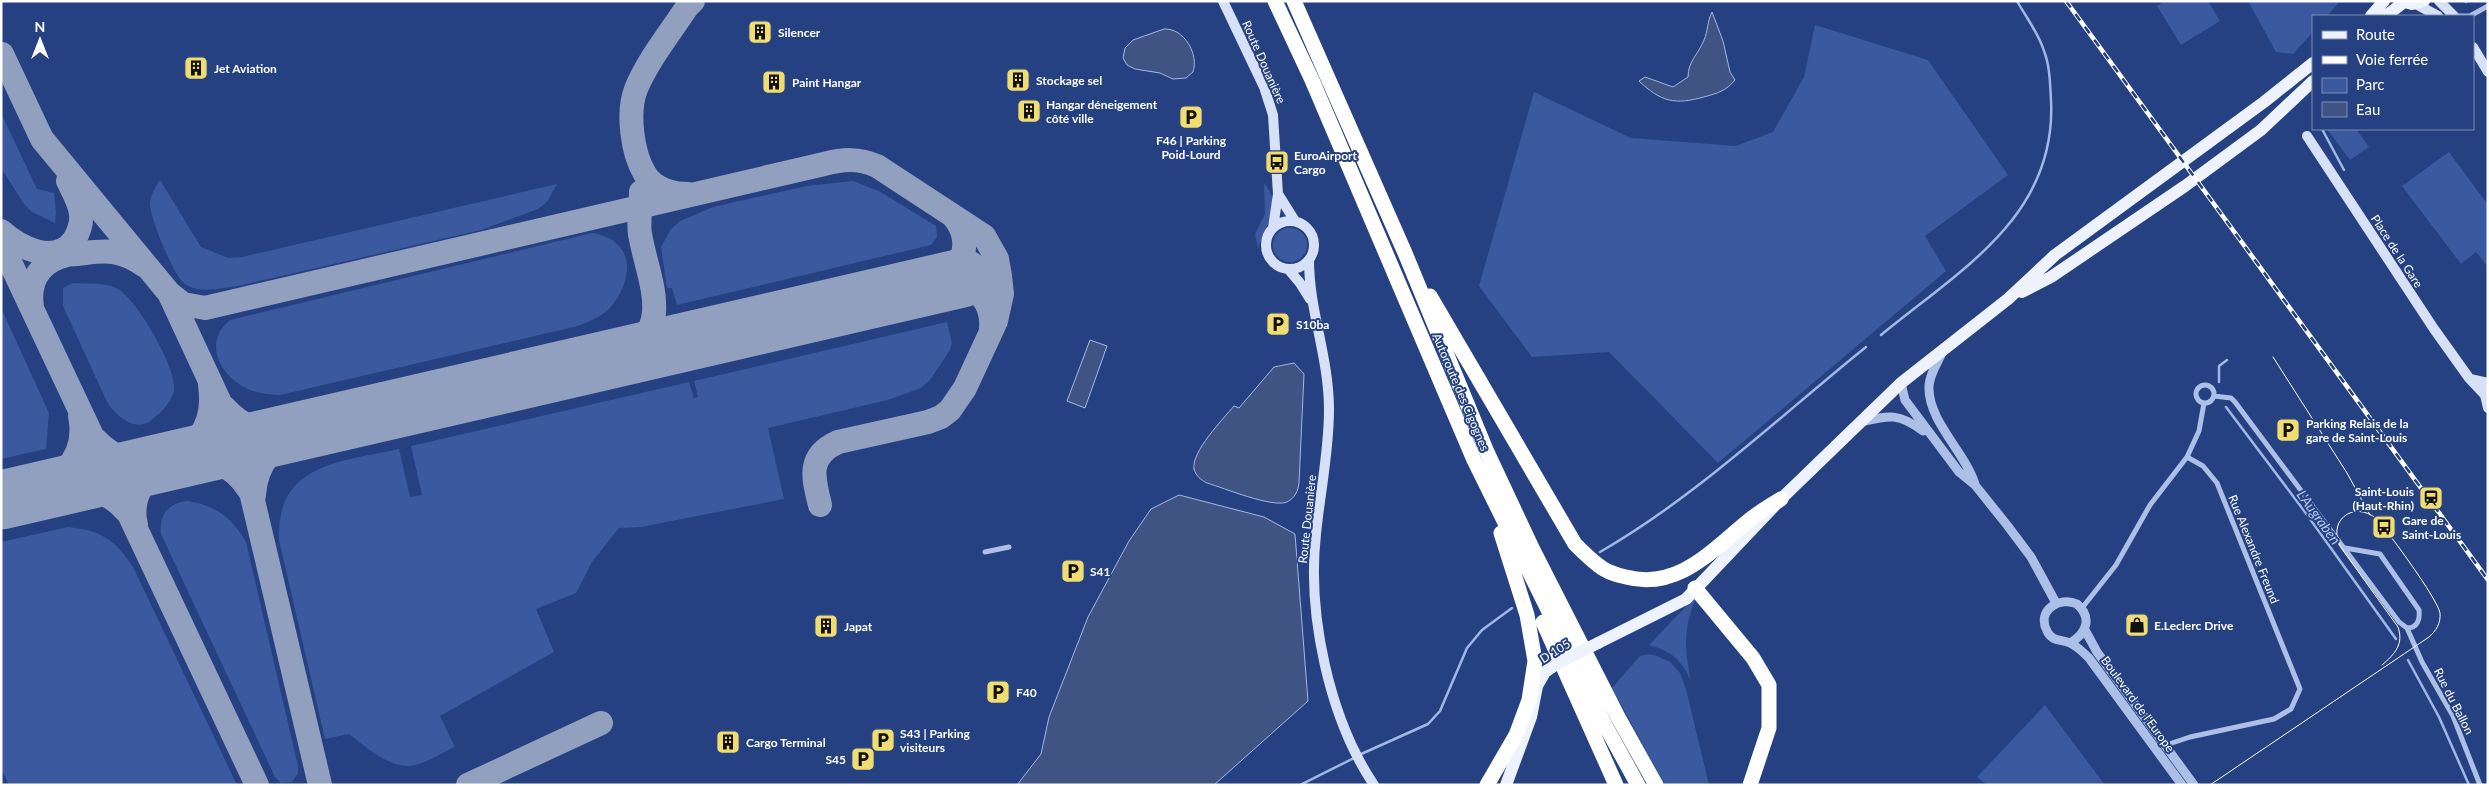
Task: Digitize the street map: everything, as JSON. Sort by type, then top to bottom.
[{"type":"highway","name":"Autoroute des Cigognes","points":[[1275,1],[1312,80],[1486,487],[1605,725],[1638,785]]},
{"type":"highway","name":"Autoroute des Cigognes","points":[[1294,1],[1404,253],[1458,384],[1532,547],[1618,717],[1656,785]]},
{"type":"highway","points":[[1404,253],[1575,544],[1599,566],[1617,575],[1639,581],[1656,581],[1671,576],[1694,566],[1754,516],[1781,499]]},
{"type":"highway","points":[[1486,487],[1526,615],[1535,661],[1529,700],[1516,735],[1487,785]]},
{"type":"highway","points":[[1486,487],[1570,687],[1616,785]]},
{"type":"highway","points":[[1690,594],[1753,658],[1769,686],[1769,728],[1750,785]]},
{"type":"main road","name":"Route Douanière","points":[[1223,1],[1272,108],[1275,124],[1278,194],[1273,228]]},
{"type":"main road","points":[[2372,15],[2384,1]]},
{"type":"main road","points":[[2439,1],[2453,15]]},
{"type":"main road","points":[[2388,15],[2411,2],[2436,15]]},
{"type":"main road","points":[[2474,49],[2488,72]]},
{"type":"main road","points":[[2008,299],[2055,255],[2264,102],[2312,64]]},
{"type":"main road","points":[[2008,299],[2051,277],[2185,186],[2261,130],[2312,82]]},
{"type":"main road","name":"Place de la Gare","points":[[2307,136],[2411,295],[2469,378],[2487,392],[2488,408]]},
{"type":"main road","name":"Route Douanière","points":[[1278,194],[1295,221]]},
{"type":"main road","points":[[1286,221],[1295,221],[1307,229],[1311,235],[1314,247],[1309,260],[1303,266],[1289,270],[1275,265],[1266,253],[1266,239],[1273,228],[1286,221]]},
{"type":"main road","name":"Route Douanière","points":[[1309,260],[1313,306],[1324,353],[1329,410],[1326,458],[1315,536],[1314,578],[1319,624],[1324,658],[1339,711],[1354,749],[1374,785]]},
{"type":"main road","name":"Route Douanière","points":[[1289,270],[1300,283],[1313,306]]},
{"type":"main road","name":"D 105","points":[[1506,785],[1531,717],[1537,686],[1545,672],[1690,594],[1781,499],[1901,383],[2008,299]]},
{"type":"main road","points":[[2469,378],[2488,383]]},
{"type":"street","points":[[2472,15],[2488,6]]},
{"type":"street","points":[[1944,349],[1929,386],[1932,404],[1944,428],[1971,472],[1975,485]]},
{"type":"street","points":[[1901,383],[1905,400],[1959,472],[1975,485],[2031,557],[2056,603]]},
{"type":"street","points":[[2204,385],[2210,386],[2214,391],[2214,396],[2210,402],[2204,403],[2197,398],[2196,393],[2204,385]]},
{"type":"street","name":"Rue du Ballon","points":[[2214,396],[2231,398],[2235,402],[2399,622],[2407,628],[2422,662],[2452,716],[2480,785]]},
{"type":"street","points":[[2082,608],[2116,565],[2150,505],[2187,457],[2199,431],[2204,403]]},
{"type":"street","points":[[1861,422],[1897,416],[1908,419],[1932,437]]},
{"type":"street","name":"Rue Alexandre Freund","points":[[2166,746],[2190,737],[2274,720],[2291,709],[2300,689],[2216,483],[2203,466],[2187,457]]},
{"type":"street","points":[[985,552],[1009,547]]},
{"type":"street","points":[[2344,548],[2380,554],[2419,610],[2418,624],[2412,628],[2407,628]]},
{"type":"street","points":[[2070,601],[2082,608],[2086,619],[2085,630],[2078,638],[2070,643],[2058,641],[2047,632],[2044,620],[2046,612],[2056,603],[2070,601]]},
{"type":"street","name":"Boulevard de l'Europe","points":[[2085,630],[2097,652],[2194,785]]},
{"type":"street","name":"Boulevard de l'Europe","points":[[2070,643],[2089,658],[2182,785]]},
{"type":"green space","points":[[2165,1],[2208,1],[2220,21],[2181,45],[2157,6]]},
{"type":"green space","points":[[2248,1],[2340,1],[2328,15],[2312,15],[2312,33],[2293,54],[2276,52]]},
{"type":"green space","points":[[1815,25],[1928,60],[2008,175],[1925,236],[1946,271],[1718,463],[1609,352],[1532,357],[1479,286],[1534,92],[1631,138],[1736,146],[1773,132],[1804,77]]},
{"type":"green space","points":[[1,113],[37,189],[54,193],[55,223],[32,212],[24,204],[1,168]]},
{"type":"green space","points":[[2328,130],[2357,130],[2369,147],[2350,160]]},
{"type":"green space","points":[[2449,152],[2488,205],[2488,267],[2476,252],[2461,264],[2402,186]]},
{"type":"green space","points":[[160,180],[201,247],[228,258],[242,257],[557,184],[547,202],[538,209],[481,230],[238,286],[204,290],[191,287],[180,279],[163,247],[150,204],[153,192]]},
{"type":"green space","points":[[853,181],[879,191],[936,226],[937,237],[931,245],[677,305],[672,288],[667,288],[661,247],[671,229],[680,221],[713,207],[807,186]]},
{"type":"green space","points":[[1264,183],[1270,191],[1273,208],[1258,249],[1255,234],[1265,214]]},
{"type":"green space","points":[[1290,228],[1297,229],[1302,233],[1306,238],[1306,252],[1302,257],[1297,261],[1290,262],[1283,261],[1278,257],[1274,252],[1273,245],[1274,238],[1278,233],[1283,229]]},
{"type":"green space","points":[[592,233],[607,237],[617,244],[624,253],[627,263],[626,274],[623,286],[609,309],[598,317],[578,326],[280,395],[260,393],[242,386],[233,379],[219,361],[216,350],[217,340],[221,330],[230,320]]},
{"type":"green space","points":[[73,283],[102,284],[118,289],[135,306],[155,336],[170,367],[174,381],[174,391],[160,413],[148,422],[138,425],[128,422],[118,415],[107,402],[63,306],[63,288]]},
{"type":"green space","points":[[1,308],[49,413],[46,449],[1,459]]},
{"type":"green space","points":[[947,322],[952,343],[950,350],[930,380],[921,388],[888,400],[768,428],[784,499],[641,527],[619,528],[592,562],[576,593],[536,609],[554,652],[440,716],[455,747],[419,764],[410,766],[400,765],[381,758],[349,734],[325,739],[279,540],[281,515],[288,495],[300,481],[316,470],[335,463],[399,449],[410,497],[422,495],[411,446],[689,382],[694,398],[698,397],[694,381]]},
{"type":"green space","points":[[187,501],[206,506],[222,514],[241,533],[246,542],[298,766],[298,773],[292,782],[281,783],[275,777],[161,534],[163,516],[166,511],[175,504]]},
{"type":"green space","points":[[68,527],[79,528],[106,538],[120,550],[133,567],[237,785],[9,785],[1,768],[1,542]]},
{"type":"green space","points":[[1698,594],[1687,626],[1686,636],[1691,681],[1684,667],[1675,657],[1664,650],[1649,645]]},
{"type":"green space","points":[[1648,654],[1670,662],[1680,673],[1686,689],[1709,785],[1665,785],[1612,688],[1640,656]]},
{"type":"green space","points":[[2045,705],[2105,785],[1987,785],[1977,777]]},
{"type":"water","points":[[1712,12],[1723,41],[1730,72],[1735,80],[1732,84],[1713,94],[1685,101],[1676,101],[1654,93],[1639,81],[1645,77],[1673,87],[1688,77],[1691,62],[1702,45]]},
{"type":"water","points":[[1164,29],[1171,30],[1184,37],[1192,50],[1194,58],[1193,72],[1186,78],[1173,79],[1160,73],[1135,69],[1127,65],[1123,58],[1125,48],[1133,40]]},
{"type":"water","points":[[1090,340],[1107,346],[1085,408],[1067,401]]},
{"type":"water","points":[[1294,363],[1304,374],[1299,483],[1294,496],[1287,502],[1280,503],[1260,500],[1207,483],[1197,476],[1194,462],[1197,454],[1202,445],[1234,406],[1239,408],[1274,367]]},
{"type":"water","points":[[1179,495],[1264,517],[1295,534],[1308,701],[1214,785],[1017,785],[1041,754],[1049,717],[1088,617],[1129,541],[1151,509]]},
{"type":"waterway","points":[[1881,335],[1971,263],[1998,237],[2021,208],[2038,177],[2049,141],[2051,100],[2049,75],[2042,45],[2017,1]]},
{"type":"waterway","name":"L'Augraben","points":[[2323,130],[2344,170]]},
{"type":"waterway","points":[[1600,552],[1636,530],[1704,481],[1866,347]]},
{"type":"waterway","name":"L'Augraben","points":[[2219,382],[2219,366],[2227,360]]},
{"type":"waterway","name":"L'Augraben","points":[[2226,407],[2305,512],[2396,639]]},
{"type":"waterway","points":[[1359,755],[1428,724],[1440,711],[1467,648],[1482,630],[1512,608]]},
{"type":"waterway","name":"L'Augraben","points":[[2408,660],[2439,717],[2469,785]]},
{"type":"waterway","points":[[1300,785],[1354,758]]},
{"type":"taxiway","points":[[688,194],[664,190],[653,183],[645,174],[634,144],[631,120],[633,98],[641,78],[687,7],[693,1]]},
{"type":"taxiway","points":[[2,54],[42,139],[169,293],[230,424],[243,458],[320,785]]},
{"type":"taxiway","points":[[169,293],[183,304],[205,308],[831,162],[851,160],[870,163],[984,236],[997,259],[1002,294],[996,321],[965,388],[950,410],[941,417],[928,422],[838,442],[828,448],[821,454],[815,468],[814,476],[820,505]]},
{"type":"taxiway","points":[[1,231],[18,243],[38,252],[57,252],[66,248],[74,240],[81,225],[78,201],[68,181]]},
{"type":"taxiway","points":[[621,356],[638,345],[648,332],[653,317],[652,286],[639,229],[641,192]]},
{"type":"taxiway","points":[[931,283],[951,273],[963,255],[963,235],[952,215]]},
{"type":"taxiway","points":[[1,243],[257,785]]},
{"type":"taxiway","points":[[55,255],[111,252],[133,258],[145,266]]},
{"type":"taxiway","points":[[32,307],[32,288],[38,273],[50,262],[67,255]]},
{"type":"taxiway","points":[[898,292],[939,283],[953,282],[970,286],[977,291],[986,304],[991,319],[991,328]]},
{"type":"taxiway","points":[[151,466],[178,454],[198,438],[205,428],[209,416],[211,402],[210,385]]},
{"type":"taxiway","points":[[225,408],[249,426],[267,432],[297,432]]},
{"type":"taxiway","points":[[21,496],[47,485],[67,468],[75,457],[80,445],[82,432],[80,416]]},
{"type":"taxiway","points":[[254,495],[259,473],[269,455],[284,441],[304,430]]},
{"type":"taxiway","points":[[95,439],[111,452],[128,460],[146,463],[167,461]]},
{"type":"taxiway","points":[[181,459],[202,459],[220,464],[236,474],[249,490]]},
{"type":"taxiway","points":[[136,525],[134,515],[137,495],[154,472],[171,462]]},
{"type":"taxiway","points":[[47,489],[69,487],[90,489],[110,497],[127,512]]},
{"type":"taxiway","points":[[468,785],[601,723]]},
{"type":"runway","points":[[1,500],[962,278]]},
{"type":"tram line","points":[[2273,357],[2347,473],[2370,515]]},
{"type":"tram line","points":[[2210,785],[2429,637],[2438,626],[2440,613],[2422,580],[2377,519],[2368,513],[2359,511],[2344,516],[2339,522],[2337,530],[2338,539],[2342,549],[2398,627],[2400,633],[2399,644],[2391,657],[2382,665]]},
{"type":"railway","points":[[2066,1],[2488,580]]},
{"type":"place","name":"Silencer","points":[[760,32]]},
{"type":"place","name":"Jet Aviation","points":[[196,68]]},
{"type":"place","name":"Stockage sel","points":[[1018,80]]},
{"type":"place","name":"Paint Hangar","points":[[774,82]]},
{"type":"place","name":"Hangar déneigement côté ville","points":[[1029,111]]},
{"type":"place","name":"F46 | Parking Poid-Lourd","points":[[1191,117]]},
{"type":"place","name":"EuroAirport Cargo","points":[[1277,162]]},
{"type":"place","name":"S10ba","points":[[1278,324]]},
{"type":"place","name":"Parking Relais de la gare de Saint-Louis","points":[[2288,430]]},
{"type":"place","name":"Saint-Louis (Haut-Rhin)","points":[[2431,498]]},
{"type":"place","name":"Gare de Saint-Louis","points":[[2384,527]]},
{"type":"place","name":"S41","points":[[1073,571]]},
{"type":"place","name":"E.Leclerc Drive","points":[[2137,625]]},
{"type":"place","name":"Japat","points":[[826,626]]},
{"type":"place","name":"F40","points":[[998,692]]},
{"type":"place","name":"S43 | Parking visiteurs","points":[[883,740]]},
{"type":"place","name":"Cargo Terminal","points":[[728,742]]},
{"type":"place","name":"S45","points":[[863,759]]}]
